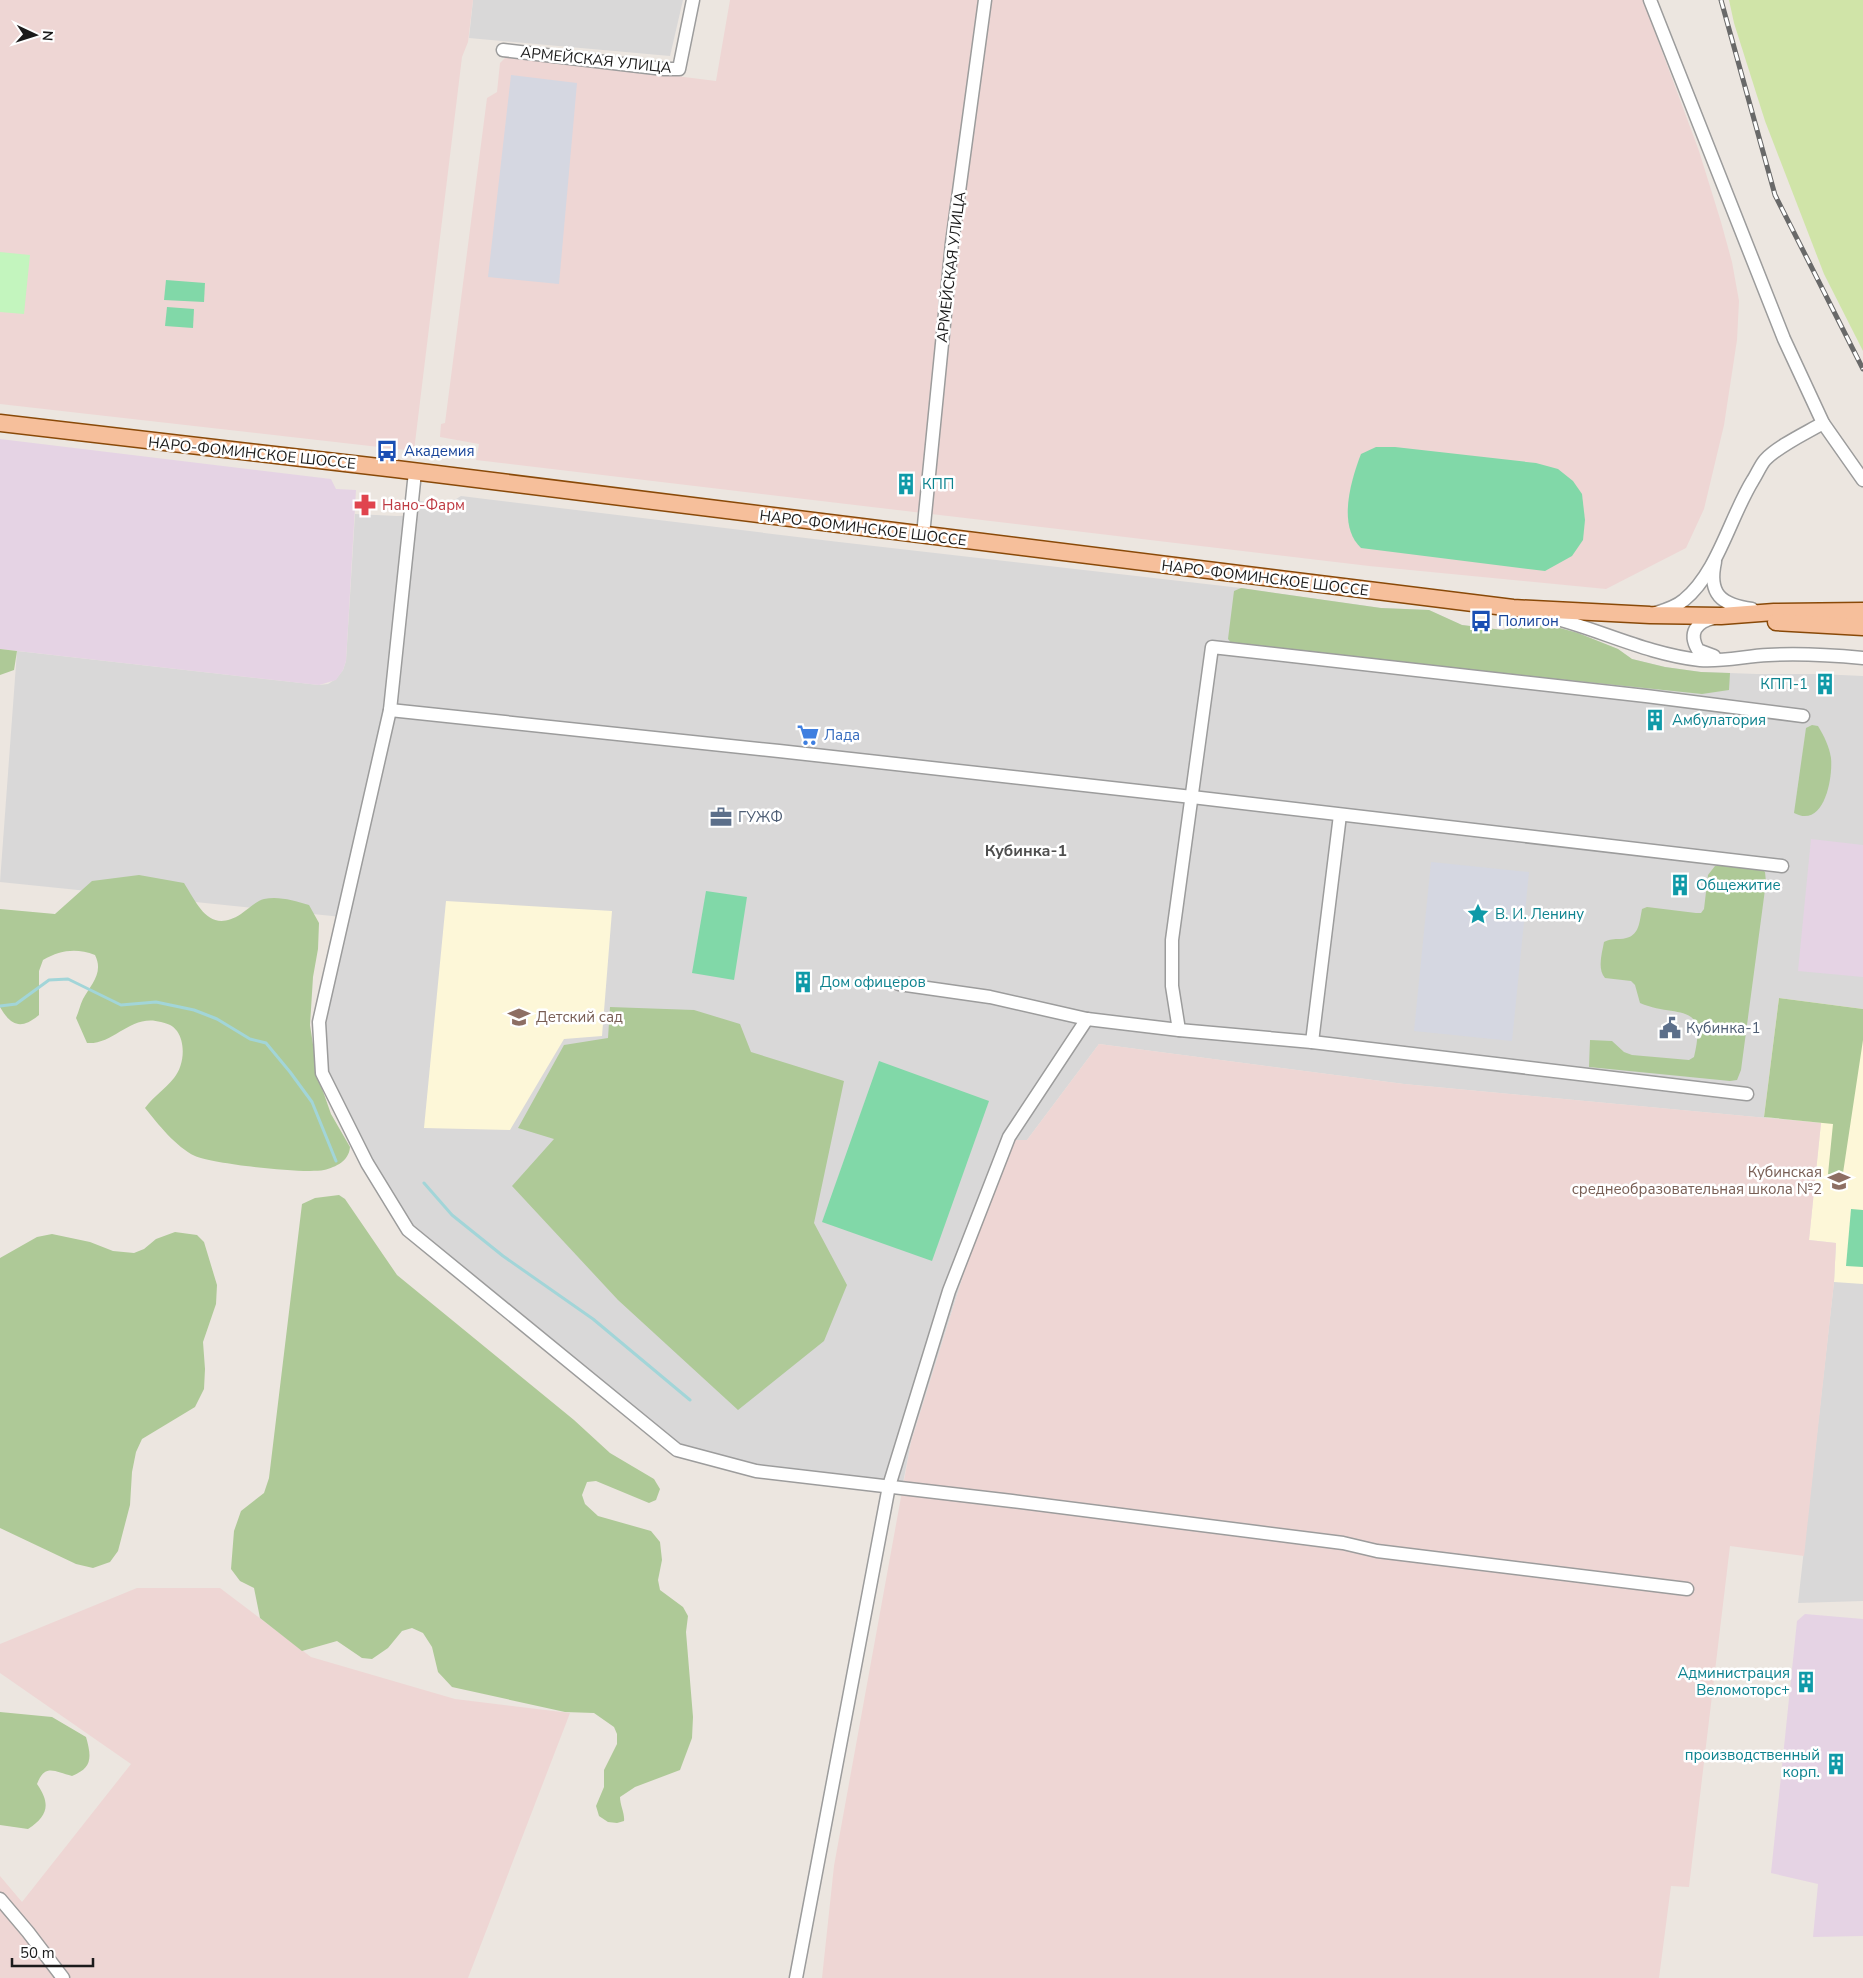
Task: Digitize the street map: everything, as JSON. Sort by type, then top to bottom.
[{"type":"main road","name":"НАРО-ФОМИНСКОЕ ШОССЕ","points":[[0,423],[415,472],[1513,608],[1650,615],[1724,616],[1774,612],[1863,610]]},
{"type":"main road","name":"НАРО-ФОМИНСКОЕ ШОССЕ","points":[[1724,616],[1775,622],[1863,627]]},
{"type":"street","name":"АРМЕЙСКАЯ УЛИЦА","points":[[503,50],[664,69],[679,69],[693,0]]},
{"type":"street","name":"АРМЕЙСКАЯ УЛИЦА","points":[[922,535],[952,243],[985,0]]},
{"type":"street","points":[[1650,0],[1784,338],[1823,423],[1863,480]]},
{"type":"street","points":[[1650,615],[1676,606],[1686,599],[1696,587],[1717,554],[1742,497],[1765,461],[1793,440],[1823,423]]},
{"type":"street","points":[[415,472],[390,710],[319,1022],[322,1073],[367,1163],[408,1230],[677,1450],[756,1471],[1343,1543],[1377,1551],[1687,1589]]},
{"type":"street","points":[[1717,554],[1713,581],[1716,592],[1722,600],[1736,607],[1774,612]]},
{"type":"street","points":[[1513,608],[1572,622],[1635,645],[1673,656],[1701,660],[1813,654],[1863,658]]},
{"type":"street","points":[[1724,616],[1704,620],[1697,626],[1694,644],[1698,650],[1706,654],[1726,658]]},
{"type":"street","points":[[1179,1030],[1172,986],[1172,940],[1212,647],[1646,696],[1803,716]]},
{"type":"street","points":[[390,710],[1192,797],[1782,866]]},
{"type":"street","points":[[1312,1042],[1340,815]]},
{"type":"street","points":[[899,984],[990,997],[1087,1019],[1179,1030],[1312,1042],[1747,1094]]},
{"type":"street","points":[[796,1978],[889,1486],[949,1291],[1008,1137],[1087,1019]]},
{"type":"street","points":[[0,1899],[63,1978]]},
{"type":"shaded area","points":[[0,0],[473,0],[468,42],[462,57],[414,451],[0,404]]},
{"type":"shaded area","points":[[473,0],[683,0],[670,56],[469,38]]},
{"type":"shaded area","points":[[730,0],[1643,0],[1699,151],[1732,262],[1739,301],[1737,340],[1724,425],[1704,509],[1686,548],[1606,589],[1369,566],[476,460],[479,444],[440,437],[441,424],[445,423],[487,98],[497,92],[500,63],[508,55],[716,81]]},
{"type":"shaded area","points":[[511,75],[577,83],[559,284],[488,277]]},
{"type":"shaded area","points":[[0,439],[331,479],[336,489],[356,490],[346,661],[343,670],[336,680],[319,685],[0,649]]},
{"type":"shaded area","name":"Кубинка-1","points":[[461,496],[1241,588],[1381,608],[1429,610],[1462,625],[1503,630],[1528,623],[1545,624],[1578,633],[1618,649],[1632,659],[1665,667],[1701,672],[1863,676],[1863,1601],[1798,1603],[1834,1282],[1836,1243],[1821,1123],[1404,1084],[1099,1044],[1027,1140],[983,1212],[911,1442],[902,1488],[756,1471],[677,1450],[408,1230],[322,1073],[319,1022],[342,917],[0,882],[17,651],[319,685],[328,684],[336,679],[343,670],[346,661],[355,514],[418,515],[419,501],[448,504]]},
{"type":"shaded area","points":[[1811,839],[1863,845],[1863,977],[1798,971]]},
{"type":"shaded area","points":[[1431,862],[1529,872],[1512,1041],[1414,1031]]},
{"type":"shaded area","name":"Детский сад","points":[[446,901],[612,911],[602,1036],[564,1039],[510,1130],[424,1128]]},
{"type":"shaded area","name":"Кубинская среднеобразовательная школа №2","points":[[1779,998],[1863,1009],[1863,1284],[1834,1282],[1836,1243],[1809,1240],[1821,1123],[1764,1117]]},
{"type":"shaded area","points":[[1099,1044],[1404,1084],[1821,1123],[1809,1240],[1836,1243],[1834,1282],[1804,1556],[1730,1546],[1689,1887],[1671,1886],[1659,1978],[822,1978],[834,1866],[911,1442],[983,1212],[1008,1140],[1027,1140]]},
{"type":"shaded area","points":[[137,1588],[220,1588],[311,1657],[455,1699],[570,1713],[468,1978],[0,1978],[0,1876],[22,1902],[131,1764],[0,1673],[0,1644]]},
{"type":"shaded area","points":[[1805,1614],[1863,1619],[1863,1936],[1813,1937],[1818,1884],[1771,1873],[1797,1621]]},
{"type":"green space","points":[[1729,0],[1863,0],[1863,351],[1824,274],[1765,121],[1734,23]]},
{"type":"green space","points":[[0,252],[30,255],[24,314],[0,312]]},
{"type":"green space","points":[[166,280],[205,283],[204,302],[164,300]]},
{"type":"green space","points":[[167,307],[194,309],[193,328],[165,326]]},
{"type":"green space","points":[[1376,447],[1395,447],[1536,463],[1558,469],[1573,481],[1582,494],[1585,520],[1583,540],[1572,556],[1545,571],[1361,548],[1349,528],[1348,502],[1353,477],[1361,454]]},
{"type":"green space","points":[[1241,588],[1381,608],[1429,610],[1462,625],[1503,630],[1528,623],[1545,624],[1578,633],[1618,649],[1632,659],[1665,667],[1701,672],[1730,673],[1729,690],[1702,694],[1233,645],[1228,639],[1234,591]]},
{"type":"green space","points":[[0,649],[17,651],[14,670],[0,675]]},
{"type":"green space","points":[[1812,725],[1818,726],[1828,745],[1831,767],[1825,799],[1813,814],[1804,816],[1794,813],[1806,728]]},
{"type":"green space","points":[[1724,865],[1762,869],[1765,872],[1766,882],[1741,1070],[1737,1080],[1730,1081],[1589,1067],[1590,1040],[1612,1041],[1624,1052],[1632,1055],[1689,1060],[1694,1057],[1697,1026],[1693,1019],[1686,1014],[1654,1008],[1640,1003],[1635,985],[1631,981],[1605,978],[1601,970],[1601,956],[1604,942],[1612,939],[1626,938],[1635,933],[1639,925],[1642,909],[1647,907],[1701,913],[1704,909],[1708,875],[1715,866]]},
{"type":"green space","points":[[139,875],[184,883],[200,909],[213,919],[221,921],[241,914],[255,903],[264,899],[281,899],[309,905],[319,923],[310,1025],[318,1077],[331,1114],[350,1147],[347,1156],[341,1163],[329,1169],[313,1171],[259,1168],[205,1159],[195,1156],[181,1147],[145,1108],[171,1082],[180,1067],[183,1048],[180,1036],[174,1027],[150,1020],[132,1025],[106,1039],[87,1043],[76,1018],[83,999],[97,973],[98,967],[95,955],[81,951],[69,951],[43,960],[39,971],[39,1015],[27,1023],[17,1024],[12,1022],[4,1013],[0,1007],[0,909],[55,914],[92,881]]},
{"type":"green space","points":[[706,891],[747,897],[734,980],[692,973]]},
{"type":"green space","name":"Кубинская среднеобразовательная школа №2","points":[[1779,998],[1863,1009],[1863,1040],[1843,1173],[1838,1176],[1828,1174],[1833,1124],[1764,1117]]},
{"type":"green space","points":[[610,1007],[694,1010],[740,1024],[751,1052],[844,1081],[814,1223],[847,1285],[824,1341],[738,1410],[618,1300],[512,1186],[554,1139],[518,1128],[564,1045],[608,1038]]},
{"type":"green space","points":[[879,1061],[989,1101],[932,1261],[822,1222]]},
{"type":"green space","points":[[339,1195],[345,1199],[397,1275],[574,1420],[610,1453],[654,1479],[660,1489],[656,1500],[649,1503],[596,1481],[587,1482],[582,1495],[585,1504],[598,1516],[651,1531],[660,1542],[662,1560],[658,1580],[660,1590],[683,1607],[688,1616],[686,1632],[693,1717],[692,1738],[680,1770],[635,1787],[620,1797],[624,1821],[617,1823],[608,1822],[599,1816],[596,1806],[604,1787],[604,1770],[617,1744],[617,1734],[614,1727],[594,1713],[565,1712],[452,1687],[438,1672],[432,1647],[423,1633],[412,1628],[402,1631],[388,1648],[372,1659],[362,1658],[337,1641],[302,1651],[260,1618],[254,1588],[240,1581],[231,1569],[234,1531],[241,1511],[264,1493],[269,1478],[302,1204],[315,1198]]},
{"type":"green space","points":[[1851,1209],[1863,1210],[1863,1267],[1846,1266]]},
{"type":"green space","points":[[175,1232],[197,1235],[204,1242],[217,1285],[216,1304],[203,1342],[204,1389],[195,1407],[142,1439],[136,1452],[132,1472],[130,1505],[118,1551],[110,1562],[93,1568],[76,1564],[0,1528],[0,1258],[37,1237],[52,1234],[90,1242],[113,1251],[134,1253],[144,1249],[156,1239]]},
{"type":"green space","points":[[0,1712],[52,1717],[86,1737],[88,1744],[89,1761],[87,1766],[79,1773],[72,1776],[56,1771],[47,1771],[40,1777],[37,1784],[46,1804],[45,1809],[40,1819],[28,1829],[0,1825]]},
{"type":"waterway","points":[[0,1006],[16,1004],[49,980],[68,979],[121,1005],[156,1002],[194,1010],[217,1019],[250,1039],[266,1043],[312,1102],[336,1161]]},
{"type":"waterway","points":[[424,1183],[452,1215],[503,1256],[593,1319],[690,1400]]},
{"type":"railway","points":[[1721,0],[1775,195],[1863,369]]},
{"type":"place","name":"Академия","points":[[387,451]]},
{"type":"place","name":"КПП","points":[[906,484]]},
{"type":"place","name":"Нано-Фарм","points":[[365,505]]},
{"type":"place","name":"Полигон","points":[[1481,621]]},
{"type":"place","name":"КПП-1","points":[[1825,684]]},
{"type":"place","name":"Амбулатория","points":[[1655,720]]},
{"type":"place","name":"Лада","points":[[808,735]]},
{"type":"place","name":"ГУЖФ","points":[[721,817]]},
{"type":"place","name":"Общежитие","points":[[1680,885]]},
{"type":"place","name":"В. И. Ленину","points":[[1478,914]]},
{"type":"place","name":"Дом офицеров","points":[[803,982]]},
{"type":"place","name":"Детский сад","points":[[519,1017]]},
{"type":"place","name":"Кубинка-1","points":[[1670,1028]]},
{"type":"place","name":"Кубинская среднеобразовательная школа №2","points":[[1839,1181]]},
{"type":"place","name":"Администрация Веломоторс+","points":[[1806,1682]]},
{"type":"place","name":"производственный корп.","points":[[1836,1764]]},
{"type":"district","name":"Кубинка-1","points":[[1026,850]]}]
